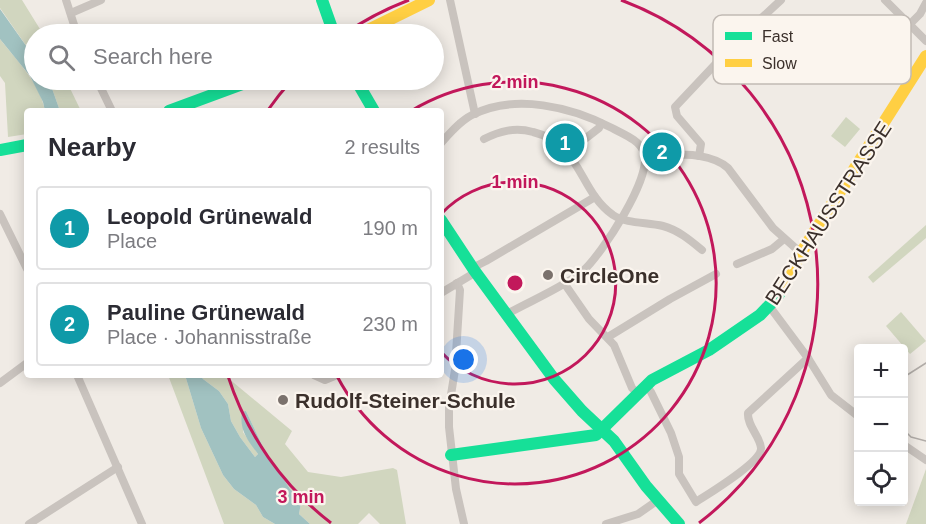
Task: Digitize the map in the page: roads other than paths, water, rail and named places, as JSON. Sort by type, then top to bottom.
[{"type":"main road","points":[[322,0],[330,24]]},
{"type":"main road","points":[[380,24],[429,0]]},
{"type":"main road","name":"BECKHAUSSTRASSE","points":[[911,81],[926,56]]},
{"type":"main road","name":"BECKHAUSSTRASSE","points":[[602,430],[641,389],[659,376],[725,341],[770,307],[783,288],[801,253],[909,84]]},
{"type":"main road","points":[[177,108],[226,90]]},
{"type":"main road","points":[[362,90],[372,108]]},
{"type":"main road","points":[[0,150],[24,145]]},
{"type":"main road","points":[[444,225],[474,270],[554,379],[582,411],[614,441],[646,486],[679,524]]},
{"type":"main road","points":[[451,455],[590,437],[602,430]]},
{"type":"street","points":[[66,0],[74,24]]},
{"type":"street","points":[[71,13],[101,0]]},
{"type":"street","points":[[450,0],[475,114]]},
{"type":"street","points":[[765,15],[781,0]]},
{"type":"street","points":[[885,0],[901,15]]},
{"type":"street","points":[[911,23],[926,3]]},
{"type":"street","points":[[911,25],[926,41]]},
{"type":"street","points":[[699,156],[701,144],[677,116],[675,107],[713,67]]},
{"type":"street","points":[[102,90],[111,108]]},
{"type":"street","points":[[444,140],[465,120],[475,114],[499,106],[530,104],[580,114],[602,123],[636,141],[645,153],[646,164],[643,176],[621,219],[600,252],[582,272],[507,314]]},
{"type":"street","points":[[568,152],[599,128],[602,123]]},
{"type":"street","points":[[484,139],[505,130],[524,130],[552,139],[568,152],[595,197],[614,215],[621,219],[663,226],[679,232],[702,250]]},
{"type":"street","points":[[646,164],[671,156],[699,156],[715,159],[724,164],[784,239],[801,253]]},
{"type":"street","points":[[444,291],[478,265],[595,197]]},
{"type":"street","points":[[0,214],[24,263]]},
{"type":"street","points":[[737,264],[772,249],[784,239]]},
{"type":"street","points":[[608,337],[716,274]]},
{"type":"street","points":[[457,283],[460,290],[455,370],[449,406],[451,455],[464,524]]},
{"type":"street","points":[[564,283],[589,319],[608,337],[618,353],[632,388],[651,392],[679,457],[679,474],[696,502],[737,475],[759,454],[761,447],[748,421],[748,413],[808,358]]},
{"type":"street","points":[[770,307],[808,358],[831,395],[854,413]]},
{"type":"street","points":[[0,383],[24,365]]},
{"type":"street","points":[[78,378],[141,524]]},
{"type":"street","points":[[908,448],[926,460]]},
{"type":"street","points":[[29,524],[118,467]]},
{"type":"street","points":[[606,524],[627,521],[658,500]]},
{"type":"water","points":[[0,9],[24,43],[24,69],[0,39]]},
{"type":"water","points":[[37,90],[53,90],[59,108],[44,108]]},
{"type":"water","points":[[186,378],[202,378],[219,391],[228,404],[231,421],[255,457],[258,454],[243,430],[241,418],[242,412],[246,411],[264,449],[301,503],[299,514],[310,524],[275,524],[263,517],[256,505],[234,489],[223,475],[201,428]]},
{"type":"tram line","points":[[908,374],[926,363]]},
{"type":"tram line","points":[[908,434],[926,441]]},
{"type":"place","name":"Leopold Grünewald","points":[[565,143]]},
{"type":"place","name":"Pauline Grünewald","points":[[662,152]]},
{"type":"place","name":"CircleOne","points":[[548,275]]},
{"type":"place","name":"Rudolf-Steiner-Schule","points":[[283,400]]}]
